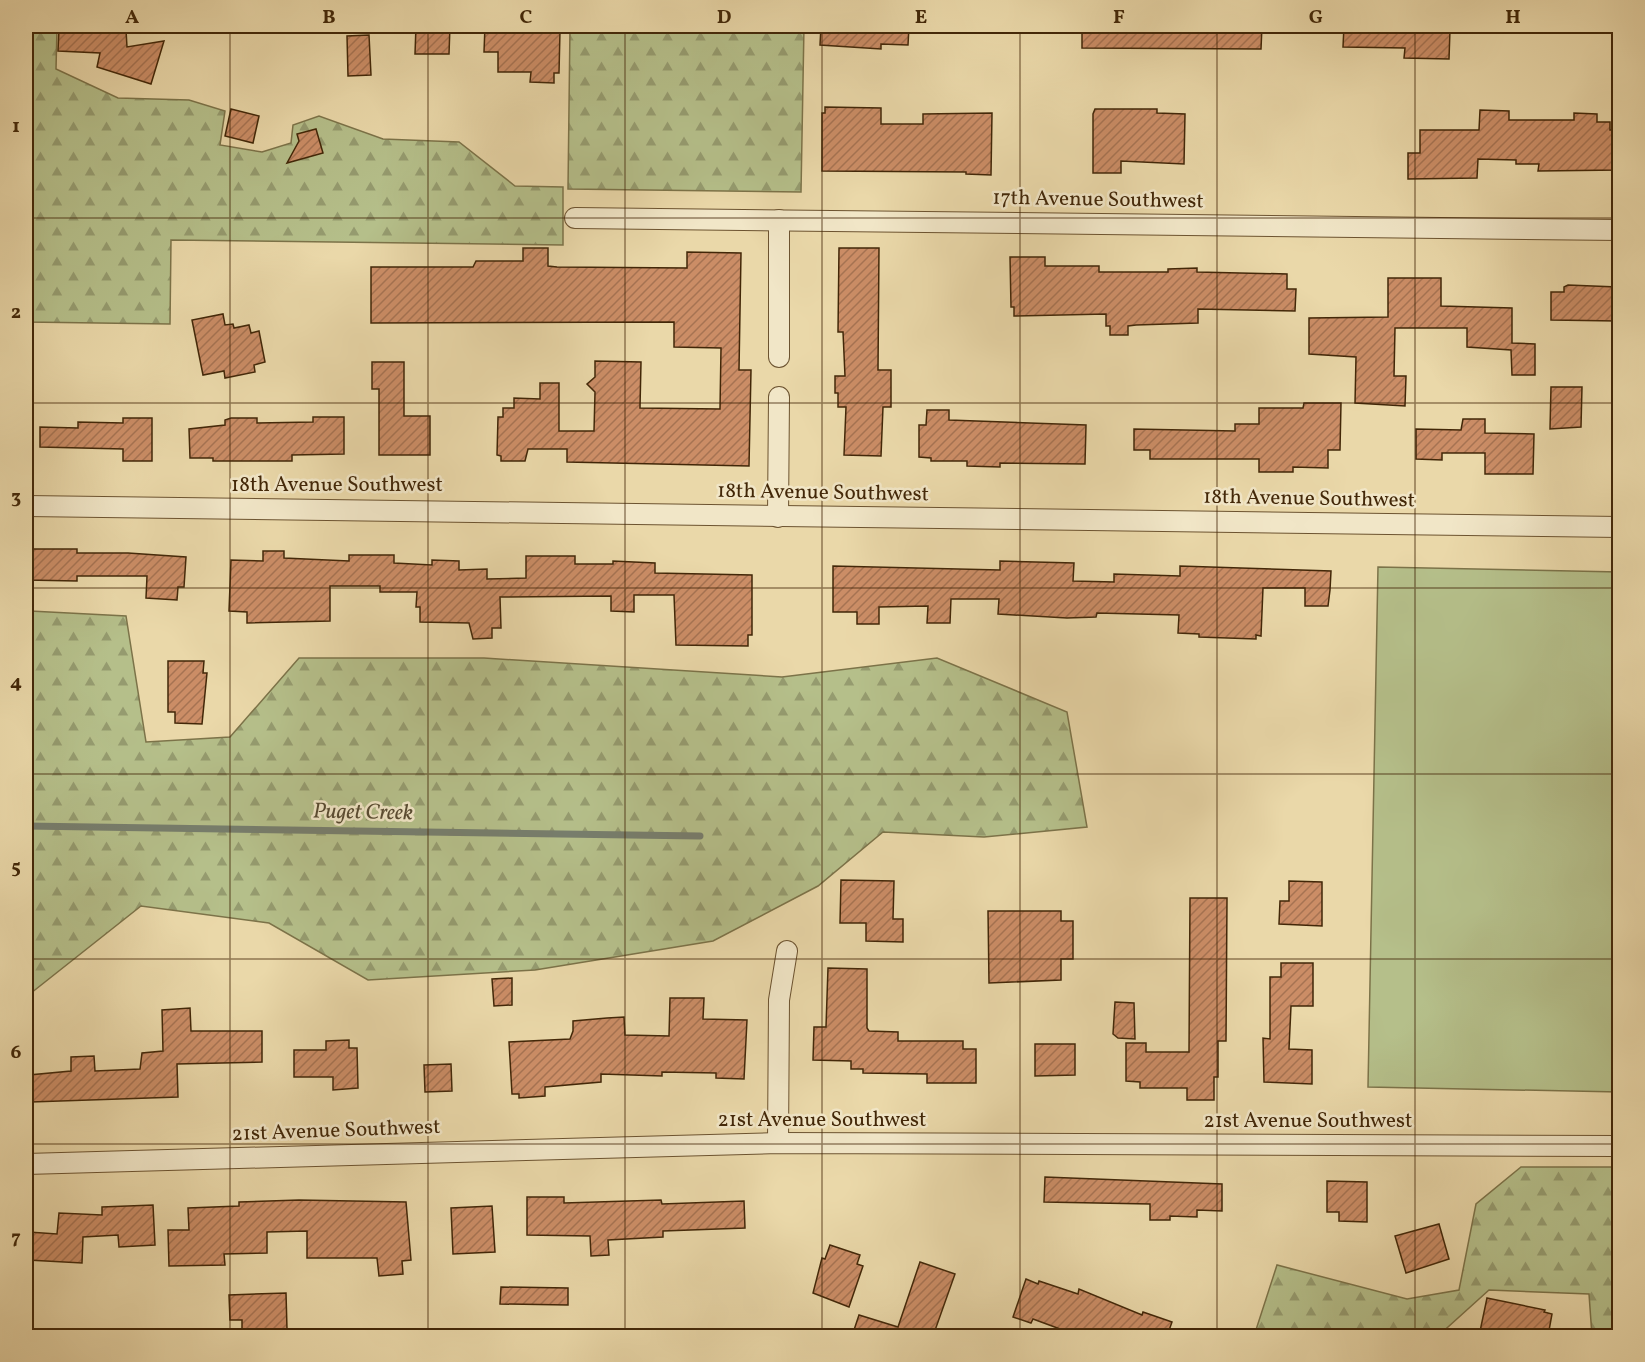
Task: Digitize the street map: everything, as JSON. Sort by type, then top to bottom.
[{"type":"street","name":"17th Avenue Southwest","points":[[575,218],[1620,230]]},
{"type":"street","points":[[778,220],[779,357]]},
{"type":"street","points":[[778,517],[779,397]]},
{"type":"street","name":"18th Avenue Southwest","points":[[26,506],[1620,527]]},
{"type":"street","points":[[778,1143],[778,1000],[788,951]]},
{"type":"street","name":"21st Avenue Southwest","points":[[26,1164],[778,1143],[1620,1146]]},
{"type":"green space","points":[[26,26],[148,26],[57,28],[56,69],[118,98],[189,100],[225,111],[220,145],[262,152],[291,143],[293,125],[319,116],[383,139],[459,142],[515,186],[563,187],[563,245],[171,240],[170,324],[26,322]]},
{"type":"green space","points":[[570,26],[804,26],[801,192],[568,189]]},
{"type":"green space","points":[[1378,567],[1619,572],[1619,1092],[1368,1087]]},
{"type":"green space","points":[[30,611],[126,616],[146,742],[230,737],[299,658],[484,658],[782,677],[937,658],[1067,712],[1087,827],[984,837],[883,832],[818,886],[713,941],[535,970],[368,980],[269,923],[141,906],[26,997],[26,615]]},
{"type":"green space","points":[[1521,1167],[1619,1167],[1619,1336],[1592,1336],[1589,1294],[1489,1290],[1438,1336],[1254,1336],[1277,1265],[1407,1299],[1459,1290],[1476,1204]]},
{"type":"building","points":[[416,26],[450,26],[449,54],[415,54]]},
{"type":"building","points":[[485,26],[542,26],[542,31],[560,31],[559,73],[554,73],[554,83],[530,82],[531,72],[498,72],[498,52],[484,52]]},
{"type":"building","points":[[821,26],[909,26],[908,45],[881,44],[881,49],[820,45]]},
{"type":"building","points":[[1082,26],[1262,26],[1261,49],[1082,48]]},
{"type":"building","points":[[1344,26],[1438,26],[1438,29],[1450,30],[1449,59],[1404,58],[1405,48],[1343,47]]},
{"type":"building","points":[[59,29],[126,30],[127,47],[164,41],[151,84],[97,67],[100,53],[58,51]]},
{"type":"building","points":[[369,35],[371,75],[348,76],[347,36]]},
{"type":"building","points":[[825,107],[881,108],[881,124],[923,124],[923,114],[992,113],[991,175],[966,174],[966,172],[822,171],[822,113],[825,113]]},
{"type":"building","points":[[231,109],[259,116],[253,143],[225,136]]},
{"type":"building","points":[[1095,109],[1157,109],[1157,113],[1185,114],[1184,164],[1121,161],[1121,173],[1093,173],[1093,114]]},
{"type":"building","points":[[1480,110],[1509,111],[1509,120],[1574,120],[1574,113],[1597,114],[1597,122],[1610,122],[1610,130],[1620,130],[1620,170],[1538,171],[1539,164],[1516,164],[1516,160],[1478,159],[1477,178],[1408,179],[1408,153],[1420,153],[1420,130],[1479,130]]},
{"type":"building","points":[[316,129],[323,153],[287,163],[299,141],[297,134]]},
{"type":"building","points":[[523,248],[548,248],[548,266],[557,267],[687,268],[687,252],[741,253],[739,370],[751,370],[749,466],[567,462],[567,449],[528,449],[525,461],[501,461],[501,456],[497,455],[498,417],[503,417],[503,408],[514,408],[514,398],[540,399],[540,383],[559,383],[559,431],[594,431],[595,392],[587,384],[595,377],[595,361],[641,362],[640,408],[720,409],[721,348],[674,347],[674,322],[371,323],[371,267],[473,267],[476,261],[523,261]]},
{"type":"building","points":[[839,248],[879,248],[878,370],[891,370],[891,407],[883,407],[881,456],[844,455],[846,407],[838,407],[838,393],[835,393],[835,376],[845,376],[843,332],[838,332]]},
{"type":"building","points":[[1010,257],[1045,257],[1045,266],[1099,266],[1099,272],[1168,272],[1168,269],[1197,268],[1197,272],[1287,274],[1287,289],[1296,289],[1295,311],[1198,309],[1198,323],[1128,326],[1128,335],[1110,335],[1110,326],[1106,326],[1106,314],[1014,316],[1014,307],[1011,307]]},
{"type":"building","points":[[1388,278],[1441,278],[1441,306],[1512,308],[1512,343],[1535,344],[1535,375],[1512,375],[1511,350],[1467,347],[1467,328],[1395,328],[1394,376],[1406,376],[1405,406],[1355,403],[1356,357],[1309,354],[1309,318],[1388,317]]},
{"type":"building","points":[[1568,285],[1617,287],[1617,321],[1551,320],[1551,292],[1564,292],[1564,287]]},
{"type":"building","points":[[223,314],[225,325],[233,324],[234,328],[249,325],[251,333],[259,331],[265,362],[254,365],[255,372],[225,378],[224,371],[203,375],[192,320]]},
{"type":"building","points":[[372,362],[404,362],[404,416],[430,416],[430,455],[379,455],[379,389],[372,389]]},
{"type":"building","points":[[1551,387],[1582,387],[1581,427],[1550,429]]},
{"type":"building","points":[[1304,403],[1341,403],[1340,450],[1328,450],[1328,468],[1293,467],[1293,472],[1259,472],[1259,459],[1150,459],[1150,450],[1134,450],[1134,429],[1235,431],[1235,424],[1259,424],[1259,408],[1303,408]]},
{"type":"building","points":[[927,410],[949,410],[949,420],[1086,425],[1085,464],[1000,463],[1000,467],[967,466],[967,461],[931,461],[931,458],[919,457],[919,425],[926,425]]},
{"type":"building","points":[[313,417],[344,417],[344,454],[292,455],[292,461],[213,461],[213,458],[190,458],[189,429],[225,425],[225,420],[231,418],[257,418],[257,423],[313,422]]},
{"type":"building","points":[[123,418],[152,418],[152,461],[123,461],[123,449],[40,447],[40,427],[78,428],[78,422],[123,423]]},
{"type":"building","points":[[1463,419],[1485,419],[1485,433],[1534,434],[1533,474],[1485,474],[1485,453],[1442,453],[1442,460],[1416,459],[1416,429],[1461,430]]},
{"type":"building","points":[[26,549],[77,549],[77,553],[128,553],[186,557],[184,587],[178,587],[177,600],[146,598],[147,576],[77,576],[77,581],[26,580]]},
{"type":"building","points":[[263,551],[284,551],[284,558],[349,561],[349,555],[394,555],[394,563],[432,565],[432,560],[459,561],[459,570],[487,569],[487,579],[526,578],[526,556],[575,556],[575,564],[613,564],[613,561],[655,563],[655,573],[752,575],[752,635],[748,635],[748,646],[676,645],[674,595],[634,595],[634,612],[611,611],[611,596],[500,597],[501,628],[492,628],[492,638],[473,639],[469,623],[420,622],[420,607],[416,607],[417,592],[380,592],[380,586],[330,586],[330,621],[247,623],[247,612],[229,611],[231,560],[263,561]]},
{"type":"building","points":[[1000,561],[1074,563],[1073,581],[1114,582],[1114,574],[1180,576],[1180,566],[1331,571],[1330,590],[1328,606],[1305,606],[1305,588],[1263,588],[1261,636],[1256,635],[1256,639],[1199,637],[1199,634],[1178,633],[1179,615],[1097,613],[1096,617],[1067,618],[998,614],[999,599],[951,599],[950,623],[927,623],[928,606],[879,607],[879,624],[857,624],[857,612],[833,612],[833,566],[1000,570]]},
{"type":"building","points":[[168,661],[204,661],[203,673],[207,673],[202,724],[175,723],[175,712],[168,712]]},
{"type":"building","points":[[841,880],[894,881],[893,919],[903,919],[903,942],[866,941],[866,923],[840,923]]},
{"type":"building","points":[[1289,881],[1322,882],[1322,926],[1279,924],[1280,901],[1289,901]]},
{"type":"building","points":[[1190,898],[1227,898],[1226,1041],[1218,1041],[1218,1077],[1214,1077],[1214,1100],[1187,1100],[1187,1088],[1140,1088],[1140,1082],[1126,1081],[1126,1043],[1146,1043],[1146,1052],[1189,1052]]},
{"type":"building","points":[[988,911],[1061,911],[1061,921],[1073,921],[1073,959],[1061,959],[1061,980],[989,983]]},
{"type":"building","points":[[1281,963],[1313,963],[1313,1006],[1291,1006],[1289,1049],[1312,1050],[1312,1084],[1264,1082],[1263,1038],[1270,1039],[1270,977],[1281,977]]},
{"type":"building","points":[[828,968],[867,969],[867,1028],[869,1031],[898,1032],[898,1041],[963,1041],[963,1049],[976,1049],[976,1083],[927,1083],[927,1074],[863,1073],[863,1069],[851,1069],[851,1061],[813,1060],[814,1027],[826,1027]]},
{"type":"building","points":[[512,978],[512,1005],[494,1006],[492,979]]},
{"type":"building","points":[[670,998],[704,998],[703,1019],[747,1020],[744,1079],[716,1078],[716,1073],[662,1072],[662,1076],[601,1074],[601,1082],[545,1087],[545,1096],[519,1098],[519,1094],[512,1094],[509,1042],[570,1039],[573,1021],[624,1017],[625,1035],[669,1036]]},
{"type":"building","points":[[1115,1002],[1134,1003],[1135,1039],[1118,1038],[1113,1034]]},
{"type":"building","points":[[190,1008],[191,1031],[262,1031],[262,1062],[177,1064],[178,1097],[31,1102],[29,1075],[71,1071],[71,1057],[94,1056],[95,1071],[140,1069],[142,1053],[163,1051],[162,1010]]},
{"type":"building","points":[[349,1040],[349,1048],[357,1048],[358,1088],[333,1090],[333,1077],[294,1077],[294,1050],[326,1050],[326,1041]]},
{"type":"building","points":[[1035,1044],[1075,1044],[1075,1075],[1035,1076]]},
{"type":"building","points":[[451,1064],[452,1091],[425,1092],[424,1065]]},
{"type":"building","points":[[1045,1177],[1222,1184],[1222,1211],[1197,1210],[1197,1217],[1170,1216],[1170,1220],[1150,1220],[1150,1204],[1044,1202]]},
{"type":"building","points":[[1327,1181],[1367,1182],[1367,1222],[1339,1221],[1339,1212],[1327,1212]]},
{"type":"building","points":[[527,1197],[564,1197],[564,1203],[661,1200],[662,1204],[744,1201],[745,1228],[663,1231],[663,1237],[608,1240],[609,1255],[591,1256],[590,1236],[527,1235]]},
{"type":"building","points":[[299,1200],[406,1202],[411,1260],[402,1261],[403,1274],[379,1276],[377,1258],[307,1258],[307,1231],[267,1232],[267,1253],[224,1254],[225,1265],[169,1266],[168,1230],[189,1230],[188,1208],[239,1206],[239,1202]]},
{"type":"building","points":[[153,1205],[155,1245],[119,1247],[118,1235],[83,1237],[82,1263],[28,1260],[29,1232],[57,1234],[59,1213],[102,1215],[102,1207]]},
{"type":"building","points":[[492,1206],[495,1252],[453,1254],[451,1208]]},
{"type":"building","points":[[1439,1224],[1449,1259],[1406,1273],[1395,1236]]},
{"type":"building","points":[[830,1245],[860,1255],[857,1264],[863,1266],[849,1307],[813,1293],[822,1258],[825,1259]]},
{"type":"building","points":[[920,1262],[955,1274],[933,1336],[852,1336],[859,1315],[898,1327]]},
{"type":"building","points":[[1026,1279],[1078,1294],[1079,1289],[1142,1315],[1143,1312],[1172,1322],[1167,1336],[1079,1336],[1033,1319],[1031,1323],[1013,1317]]},
{"type":"building","points":[[501,1287],[568,1288],[568,1305],[500,1304]]},
{"type":"building","points":[[286,1293],[287,1329],[275,1329],[275,1336],[242,1336],[242,1320],[230,1320],[229,1295]]},
{"type":"building","points":[[1487,1298],[1545,1310],[1544,1312],[1552,1314],[1548,1336],[1479,1336]]},
{"type":"waterway","name":"Puget Creek","points":[[26,826],[700,836]]}]
